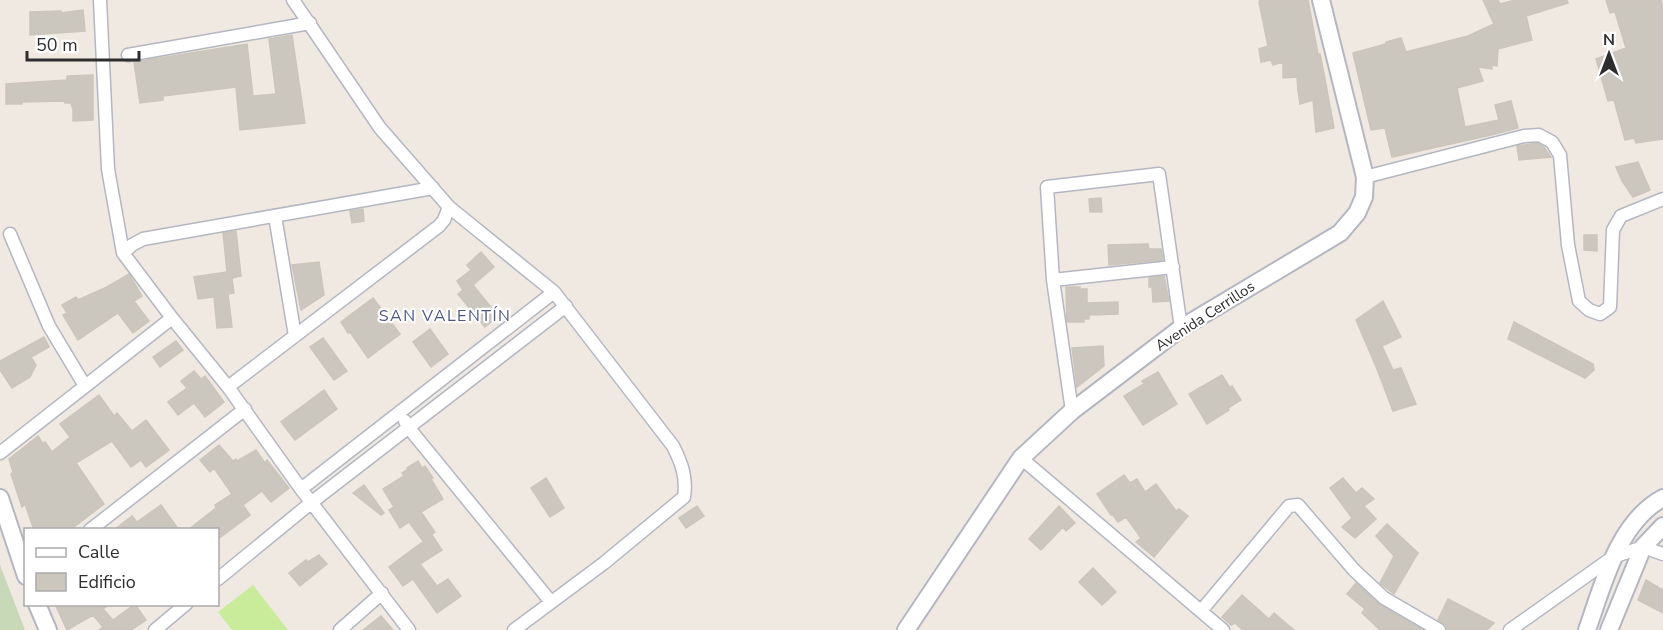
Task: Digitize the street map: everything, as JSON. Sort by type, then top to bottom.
[{"type":"street","points":[[100,0],[108,169],[123,253],[245,409],[301,489],[409,630]]},
{"type":"street","points":[[293,0],[380,128],[449,207],[554,292],[673,446],[684,471],[686,486],[684,497],[604,563],[514,630]]},
{"type":"street","name":"Avenida Cerrillos","points":[[912,628],[1021,458],[1072,411],[1181,328],[1340,233],[1357,213],[1364,197],[1365,177],[1321,0]]},
{"type":"street","points":[[128,55],[310,23]]},
{"type":"street","points":[[1365,177],[1524,136],[1539,135],[1552,142],[1560,155],[1568,245],[1579,301],[1589,310],[1600,314],[1610,307],[1613,230],[1621,216],[1663,199]]},
{"type":"street","points":[[1072,411],[1053,280],[1047,187],[1159,174],[1181,328]]},
{"type":"street","points":[[123,253],[143,239],[433,188]]},
{"type":"street","points":[[228,387],[439,226],[449,207]]},
{"type":"street","points":[[275,216],[295,336]]},
{"type":"street","points":[[10,234],[49,326],[85,386]]},
{"type":"street","points":[[1053,280],[1173,267]]},
{"type":"street","points":[[301,489],[554,292]]},
{"type":"street","points":[[219,578],[312,502],[566,306]]},
{"type":"street","points":[[0,453],[172,318]]},
{"type":"street","points":[[93,528],[245,409]]},
{"type":"street","points":[[400,411],[408,427],[551,602]]},
{"type":"street","points":[[1021,458],[1223,630]]},
{"type":"street","points":[[0,498],[24,570]]},
{"type":"street","points":[[1587,630],[1613,557],[1635,521],[1654,503],[1663,498]]},
{"type":"street","points":[[1201,611],[1288,506],[1298,505],[1354,570],[1384,598],[1439,630]]},
{"type":"street","points":[[1609,630],[1643,547],[1663,526]]},
{"type":"street","points":[[1510,630],[1613,557],[1643,547],[1663,554]]},
{"type":"street","points":[[340,630],[382,593]]},
{"type":"street","points":[[38,606],[48,630]]},
{"type":"street","points":[[155,630],[184,606]]},
{"type":"green space","points":[[0,565],[25,630],[0,630]]},
{"type":"green space","points":[[253,585],[288,630],[232,630],[218,612]]},
{"type":"building","points":[[1260,0],[1308,0],[1334,128],[1316,132],[1313,100],[1300,104],[1297,77],[1283,78],[1283,62],[1273,65],[1271,60],[1261,62],[1259,49],[1268,46]]},
{"type":"building","points":[[1483,0],[1498,0],[1500,4],[1515,0],[1567,0],[1568,3],[1526,16],[1532,40],[1498,49],[1497,66],[1492,65],[1492,69],[1478,67],[1483,81],[1457,88],[1465,127],[1499,120],[1495,105],[1511,101],[1518,128],[1392,157],[1385,128],[1371,130],[1353,53],[1401,38],[1406,52],[1468,36],[1494,24]]},
{"type":"building","points":[[1606,0],[1661,0],[1663,8],[1663,139],[1636,143],[1634,138],[1625,140],[1614,100],[1608,101],[1596,59],[1626,48],[1615,12],[1610,13]]},
{"type":"building","points":[[83,10],[85,31],[30,35],[30,12],[61,11],[61,13]]},
{"type":"building","points":[[292,35],[305,123],[240,130],[236,87],[163,96],[163,100],[140,103],[134,62],[247,44],[253,96],[276,94],[269,39]]},
{"type":"building","points":[[93,75],[93,120],[73,121],[73,107],[71,103],[64,101],[6,104],[6,84],[67,80],[67,76]]},
{"type":"building","points":[[1537,143],[1544,147],[1551,157],[1519,160],[1517,146]]},
{"type":"building","points":[[1638,162],[1650,190],[1633,197],[1616,167]]},
{"type":"building","points":[[1101,198],[1102,212],[1090,212],[1089,199]]},
{"type":"building","points":[[363,209],[364,221],[352,223],[350,211]]},
{"type":"building","points":[[236,231],[241,276],[232,278],[234,293],[228,294],[232,327],[217,328],[214,297],[198,299],[194,277],[227,272],[223,233]]},
{"type":"building","points":[[1584,235],[1597,235],[1597,251],[1584,250]]},
{"type":"building","points":[[1148,244],[1149,249],[1161,249],[1163,260],[1109,265],[1108,245]]},
{"type":"building","points":[[481,252],[494,267],[473,285],[498,316],[485,327],[458,294],[463,290],[457,281],[471,270],[467,265]]},
{"type":"building","points":[[319,262],[324,295],[301,310],[292,265]]},
{"type":"building","points":[[129,274],[142,296],[134,301],[149,321],[133,333],[118,313],[78,340],[63,315],[67,313],[62,305],[76,297],[78,300],[107,287]]},
{"type":"building","points":[[1164,276],[1169,301],[1153,302],[1149,278]]},
{"type":"building","points":[[1066,287],[1087,289],[1087,303],[1118,302],[1118,314],[1089,315],[1089,319],[1084,319],[1084,322],[1067,322]]},
{"type":"building","points":[[373,298],[400,334],[368,358],[341,322]]},
{"type":"building","points":[[1383,301],[1401,337],[1382,346],[1393,370],[1401,368],[1416,404],[1393,411],[1356,320]]},
{"type":"building","points":[[1514,322],[1593,364],[1594,370],[1585,378],[1508,339]]},
{"type":"building","points":[[430,329],[448,354],[431,367],[413,342]]},
{"type":"building","points":[[44,337],[49,347],[31,357],[36,365],[30,377],[12,388],[0,370],[0,361]]},
{"type":"building","points":[[323,338],[347,371],[334,380],[310,347]]},
{"type":"building","points":[[176,341],[183,350],[160,367],[153,357]]},
{"type":"building","points":[[1103,346],[1104,366],[1077,387],[1072,348]]},
{"type":"building","points":[[194,371],[201,379],[205,376],[224,402],[205,417],[194,403],[178,415],[168,402],[187,388],[181,381]]},
{"type":"building","points":[[1158,372],[1177,404],[1143,425],[1124,396],[1144,384],[1142,381]]},
{"type":"building","points":[[1222,375],[1241,400],[1207,424],[1189,394]]},
{"type":"building","points":[[324,390],[337,409],[295,440],[281,422]]},
{"type":"building","points":[[99,395],[114,416],[117,413],[132,431],[146,420],[169,450],[146,467],[141,460],[131,467],[112,441],[76,463],[104,504],[73,528],[33,528],[25,504],[22,507],[11,474],[13,472],[9,459],[38,436],[52,452],[70,437],[60,424]]},
{"type":"building","points":[[219,445],[233,461],[256,450],[289,488],[271,502],[262,491],[243,505],[250,515],[219,538],[219,528],[191,528],[216,508],[215,505],[232,494],[214,468],[210,472],[200,460]]},
{"type":"building","points":[[418,461],[422,468],[425,466],[433,478],[431,479],[443,499],[421,512],[435,532],[423,541],[409,522],[400,528],[389,510],[394,507],[383,489],[404,476],[402,473]]},
{"type":"building","points":[[1124,475],[1130,483],[1137,479],[1145,492],[1156,484],[1176,511],[1179,509],[1188,516],[1154,557],[1136,542],[1141,538],[1126,517],[1118,522],[1097,494]]},
{"type":"building","points":[[546,478],[564,508],[550,517],[531,488]]},
{"type":"building","points":[[1343,478],[1356,493],[1362,488],[1374,499],[1364,506],[1376,519],[1355,538],[1342,527],[1352,518],[1330,488]]},
{"type":"building","points":[[364,485],[384,513],[381,515],[353,493]]},
{"type":"building","points":[[161,505],[178,528],[117,528],[132,516],[137,522]]},
{"type":"building","points":[[697,506],[704,516],[686,528],[679,518]]},
{"type":"building","points":[[1059,506],[1075,523],[1066,531],[1063,527],[1041,550],[1029,539]]},
{"type":"building","points":[[1387,524],[1418,553],[1394,594],[1380,583],[1394,556],[1376,536]]},
{"type":"building","points":[[432,535],[442,550],[420,564],[437,586],[448,579],[461,596],[437,613],[413,579],[403,586],[389,567]]},
{"type":"building","points":[[319,555],[327,564],[300,586],[289,573],[306,560],[308,562]]},
{"type":"building","points":[[1093,568],[1116,592],[1102,605],[1079,582]]},
{"type":"building","points":[[1646,580],[1663,590],[1663,613],[1638,600]]},
{"type":"building","points":[[1356,583],[1380,605],[1423,630],[1380,630],[1362,613],[1365,609],[1347,594]]},
{"type":"building","points":[[1242,595],[1269,619],[1274,613],[1294,630],[1243,630],[1235,623],[1231,625],[1222,617]]},
{"type":"building","points":[[1448,599],[1494,623],[1487,630],[1447,630],[1446,625],[1438,620]]},
{"type":"building","points":[[56,606],[107,606],[103,609],[113,620],[132,606],[136,606],[146,620],[131,630],[99,630],[103,627],[93,615],[67,630]]},
{"type":"building","points":[[381,616],[393,630],[363,630]]},
{"type":"district","name":"SAN VALENTÍN","points":[[445,315]]}]
